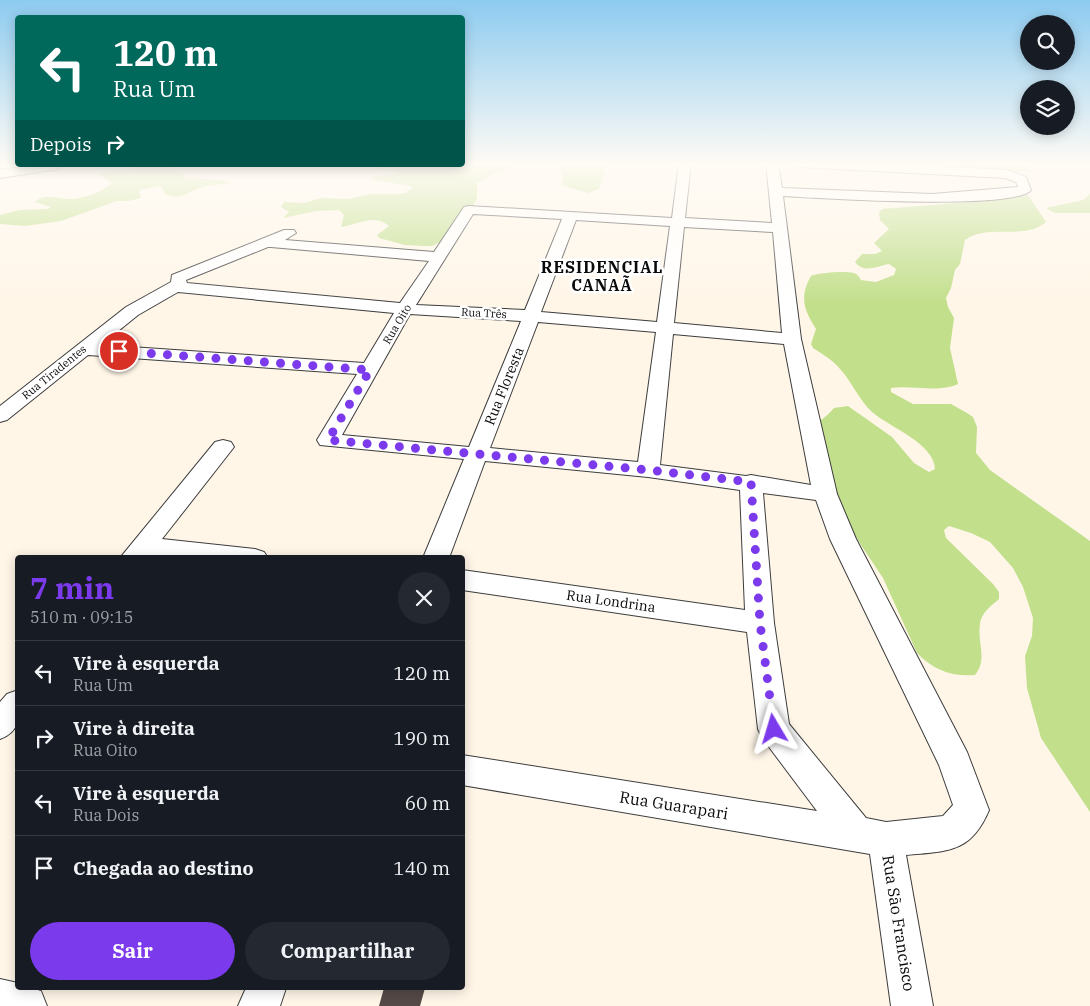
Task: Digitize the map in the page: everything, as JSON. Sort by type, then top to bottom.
[{"type":"street","name":"Rua Oito","points":[[477,454],[328,440],[405,309],[469,210],[571,215]]},
{"type":"street","points":[[648,470],[678,210]]},
{"type":"street","points":[[477,454],[648,470],[751,482],[826,494],[792,340],[778,210]]},
{"type":"street","points":[[571,215],[780,228]]},
{"type":"street","name":"Rua Floresta","points":[[437,555],[571,215]]},
{"type":"street","name":"Rua Tiradentes","points":[[0,416],[132,311],[179,284],[178,278],[187,273],[271,243],[289,233]]},
{"type":"street","points":[[271,243],[438,257]]},
{"type":"street","name":"Rua Três","points":[[175,287],[405,309],[532,316],[792,340]]},
{"type":"street","points":[[84,349],[370,370]]},
{"type":"street","points":[[138,552],[223,447]]},
{"type":"street","points":[[751,482],[760,623],[774,729],[871,837]]},
{"type":"street","name":"Rua Guarapari","points":[[465,770],[871,837],[951,833],[972,810],[955,763],[842,539],[826,494]]},
{"type":"street","points":[[138,552],[196,555]]},
{"type":"street","name":"Rua Londrina","points":[[465,580],[760,623]]},
{"type":"street","points":[[0,726],[15,707]]},
{"type":"street","name":"Rua São Francisco","points":[[871,837],[912,1006]]},
{"type":"street","points":[[259,1006],[265,990]]},
{"type":"street","points":[[0,1000],[26,1006]]},
{"type":"green space","points":[[19,210],[92,210],[61,221],[25,226],[0,224],[0,215]]},
{"type":"green space","points":[[286,210],[470,210],[455,233],[432,246],[405,245],[379,238],[377,235],[389,226],[377,220],[341,227],[344,215],[339,210],[316,211],[283,218],[289,212]]},
{"type":"green space","points":[[881,210],[1038,210],[1046,222],[1037,228],[1017,232],[985,233],[974,235],[965,240],[960,264],[955,270],[951,288],[946,298],[954,318],[950,348],[958,384],[942,388],[899,387],[891,388],[891,392],[913,404],[951,404],[973,417],[977,427],[976,453],[990,470],[1090,541],[1090,812],[1041,738],[1027,688],[1025,656],[1032,636],[1033,618],[1023,587],[1013,568],[990,542],[949,526],[944,530],[946,538],[993,584],[999,592],[999,599],[982,616],[979,631],[982,657],[979,669],[975,675],[958,675],[943,671],[930,664],[917,653],[883,578],[845,521],[812,429],[834,408],[848,406],[892,437],[914,463],[929,472],[935,469],[933,460],[927,451],[910,436],[872,412],[837,366],[813,348],[811,344],[816,329],[808,316],[804,297],[811,276],[841,272],[853,273],[861,280],[876,282],[894,275],[896,269],[889,264],[862,268],[855,262],[862,254],[875,254],[882,251],[874,243],[889,229],[880,220],[879,213]]},
{"type":"green space","points":[[1050,210],[1090,210],[1090,213],[1055,213]]},
{"type":"building","points":[[383,990],[424,990],[420,1006],[379,1006]]},
{"type":"district","name":"RESIDENCIAL CANAÃ","points":[[602,276]]},
{"type":"route","points":[[119,351],[370,370],[328,440],[648,470],[751,482],[760,623],[774,729]]}]
